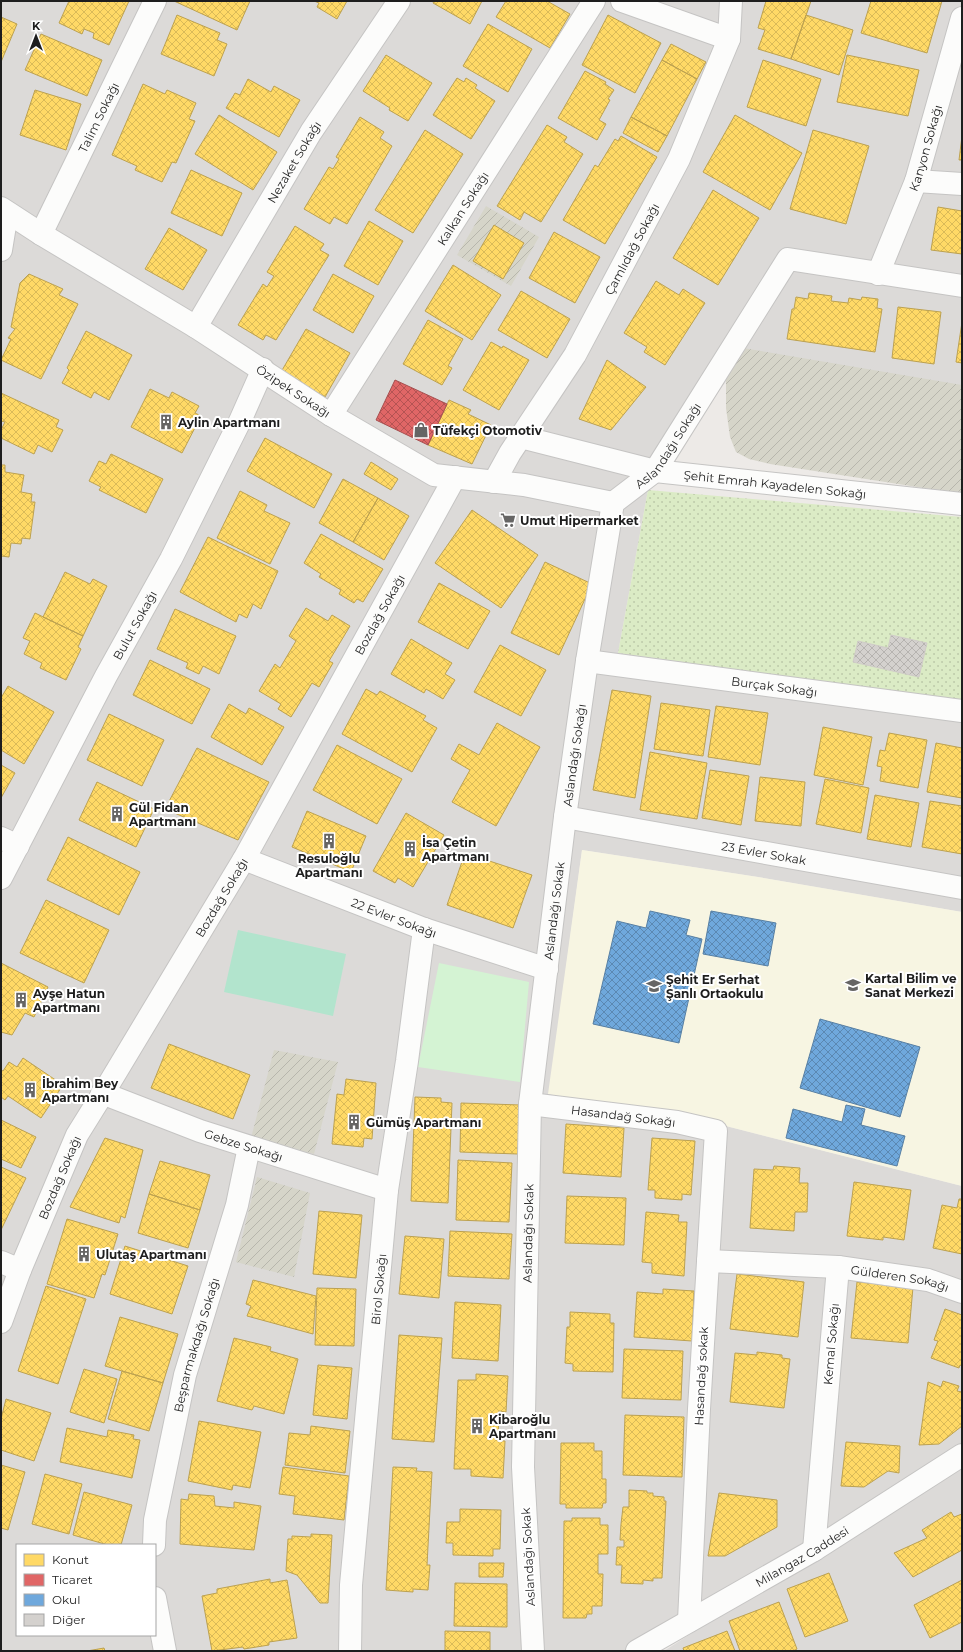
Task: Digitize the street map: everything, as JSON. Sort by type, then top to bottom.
[{"type":"street","name":"Talim Sokağı","points":[[41,234],[155,1]]},
{"type":"street","name":"Nezaket Sokağı","points":[[196,327],[311,132],[399,1]]},
{"type":"street","name":"Kalkan Sokağı","points":[[331,415],[594,1]]},
{"type":"street","points":[[622,1],[729,38]]},
{"type":"street","name":"Çamlıdağ Sokağı","points":[[494,482],[510,453],[575,355],[679,158],[729,38],[731,1]]},
{"type":"street","name":"Kanyon Sokağı","points":[[878,274],[916,181],[962,18]]},
{"type":"street","points":[[916,181],[962,184]]},
{"type":"street","name":"Özipek Sokağı","points":[[4,210],[263,369],[331,415],[434,475],[524,485],[613,503]]},
{"type":"street","points":[[1,250],[4,210]]},
{"type":"street","name":"Aslandağı Sokağı","points":[[565,817],[587,661],[613,503],[655,471],[788,259],[962,286]]},
{"type":"street","name":"Bulut Sokağı","points":[[1,878],[9,842],[106,676],[171,559],[240,421],[263,369]]},
{"type":"street","name":"Şehit Emrah Kayadelen Sokağı","points":[[521,437],[655,471],[962,504]]},
{"type":"street","name":"Bozdağ Sokağı","points":[[1,1322],[10,1266],[77,1135],[244,859],[455,477]]},
{"type":"street","name":"Burçak Sokağı","points":[[587,661],[962,711]]},
{"type":"street","name":"23 Evler Sokak","points":[[565,817],[962,888]]},
{"type":"street","name":"Aslandağı Sokak","points":[[533,1651],[523,1467],[530,1104],[565,817]]},
{"type":"street","name":"22 Evler Sokağı","points":[[244,859],[424,928],[547,969]]},
{"type":"street","name":"Birol Sokağı","points":[[350,1651],[351,1585],[387,1190],[407,1061],[424,928]]},
{"type":"street","name":"Gebze Sokağı","points":[[102,1093],[200,1131],[387,1190]]},
{"type":"street","name":"Hasandağ Sokağı","points":[[530,1104],[677,1122],[716,1131]]},
{"type":"street","name":"Hasandağ sokak","points":[[689,1621],[699,1401],[716,1131]]},
{"type":"street","name":"Beşparmakdağı Sokağı","points":[[154,1544],[155,1520],[185,1375],[237,1205],[249,1147]]},
{"type":"street","points":[[708,1261],[838,1267]]},
{"type":"street","name":"Gülderen Sokağı","points":[[838,1267],[928,1280],[962,1292]]},
{"type":"street","name":"Kemal Sokağı","points":[[814,1550],[838,1267]]},
{"type":"street","name":"Milangaz Caddesi","points":[[637,1651],[814,1550],[961,1460]]},
{"type":"street","points":[[156,1603],[166,1651]]},
{"type":"shaded area","points":[[1,1],[962,1],[962,386],[747,352],[648,490],[618,653],[962,701],[962,912],[758,877],[582,850],[549,1094],[726,1126],[962,1186],[962,1447],[624,1651],[1,1651]]},
{"type":"shaded area","points":[[486,206],[539,237],[511,286],[457,255]]},
{"type":"shaded area","points":[[737,347],[962,385],[962,494],[770,464],[749,459],[736,452],[730,437],[726,408],[726,357]]},
{"type":"shaded area","points":[[582,850],[758,877],[962,912],[962,1186],[726,1126],[548,1094]]},
{"type":"shaded area","points":[[274,1050],[338,1062],[314,1154],[251,1138]]},
{"type":"shaded area","points":[[257,1177],[310,1193],[294,1277],[236,1262]]},
{"type":"shaded area","points":[[962,1462],[962,1651],[664,1651],[926,1484]]},
{"type":"green space","points":[[648,490],[962,517],[962,701],[618,653]]},
{"type":"green space","points":[[238,930],[346,954],[333,1016],[224,992]]},
{"type":"green space","points":[[439,963],[529,982],[520,1082],[418,1067]]},
{"type":"building: Konut","points":[[69,1],[129,1],[109,45],[93,38],[94,33],[84,29],[82,34],[59,23]]},
{"type":"building: Konut","points":[[174,1],[250,1],[237,30]]},
{"type":"building: Konut","points":[[314,1],[347,1],[337,19],[317,7],[319,3]]},
{"type":"building: Konut","points":[[434,1],[482,1],[470,24],[433,3]]},
{"type":"building: Konut","points":[[506,1],[547,1],[570,14],[550,48],[496,17]]},
{"type":"building: Konut","points":[[766,1],[811,1],[791,59],[758,49],[765,30],[758,28]]},
{"type":"building: Konut","points":[[871,1],[942,1],[927,53],[861,33]]},
{"type":"building: Konut","points":[[177,15],[220,33],[217,40],[227,44],[214,76],[161,54]]},
{"type":"building: Konut","points":[[608,15],[661,43],[635,93],[582,65]]},
{"type":"building: Konut","points":[[806,15],[853,30],[839,75],[791,59]]},
{"type":"building: Konut","points":[[1,17],[17,24],[1,62]]},
{"type":"building: Konut","points":[[488,24],[532,49],[508,92],[463,66]]},
{"type":"building: Konut","points":[[41,34],[102,60],[87,96],[25,70]]},
{"type":"building: Konut","points":[[671,44],[706,62],[697,79],[662,60]]},
{"type":"building: Konut","points":[[386,55],[432,83],[408,121],[389,110],[390,108],[363,91]]},
{"type":"building: Konut","points":[[847,55],[919,70],[908,116],[837,102]]},
{"type":"building: Konut","points":[[662,60],[697,79],[667,136],[631,117]]},
{"type":"building: Konut","points":[[763,60],[821,79],[806,126],[747,107]]},
{"type":"building: Konut","points":[[585,71],[606,82],[605,84],[614,90],[608,99],[610,100],[599,120],[606,124],[597,140],[558,118]]},
{"type":"building: Konut","points":[[457,78],[464,82],[466,78],[477,85],[475,88],[495,101],[471,139],[433,115]]},
{"type":"building: Konut","points":[[248,79],[271,92],[274,86],[300,100],[279,137],[226,108],[235,93],[240,95]]},
{"type":"building: Konut","points":[[143,84],[165,94],[167,90],[196,103],[189,119],[195,121],[176,163],[172,162],[162,182],[135,170],[137,166],[112,155]]},
{"type":"building: Konut","points":[[35,90],[81,104],[66,150],[20,135]]},
{"type":"building: Konut","points":[[219,115],[277,152],[253,190],[195,154]]},
{"type":"building: Konut","points":[[735,115],[802,153],[770,210],[703,172]]},
{"type":"building: Konut","points":[[360,117],[384,132],[380,138],[392,146],[347,224],[334,217],[330,224],[304,209],[329,167],[333,169],[339,159],[336,157]]},
{"type":"building: Konut","points":[[631,117],[667,136],[658,152],[623,133]]},
{"type":"building: Konut","points":[[547,125],[567,137],[564,142],[583,154],[541,222],[524,212],[520,220],[497,206]]},
{"type":"building: Konut","points":[[425,130],[463,154],[413,233],[375,210]]},
{"type":"building: Konut","points":[[813,130],[869,146],[846,224],[790,209]]},
{"type":"building: Konut","points":[[621,136],[657,157],[605,244],[563,220],[595,165],[598,167],[615,139],[618,141]]},
{"type":"building: Konut","points":[[962,136],[962,160],[959,160]]},
{"type":"building: Konut","points":[[191,170],[242,193],[222,236],[171,213]]},
{"type":"building: Konut","points":[[713,190],[759,218],[718,285],[673,258]]},
{"type":"building: Konut","points":[[938,207],[962,211],[962,254],[931,250]]},
{"type":"building: Konut","points":[[369,221],[403,241],[378,285],[344,266]]},
{"type":"building: Konut","points":[[494,225],[524,243],[503,279],[473,261]]},
{"type":"building: Konut","points":[[295,226],[324,244],[320,250],[329,255],[276,340],[266,335],[263,340],[238,325],[263,284],[267,287],[274,276],[267,272]]},
{"type":"building: Konut","points":[[169,228],[207,250],[183,290],[145,269]]},
{"type":"building: Konut","points":[[554,232],[600,257],[575,303],[529,278]]},
{"type":"building: Konut","points":[[453,265],[501,295],[472,340],[425,311]]},
{"type":"building: Konut","points":[[29,274],[63,289],[59,295],[78,304],[41,379],[1,360],[11,339],[8,338],[15,329],[11,327],[20,283]]},
{"type":"building: Konut","points":[[333,274],[374,296],[353,333],[313,310]]},
{"type":"building: Konut","points":[[656,281],[679,295],[683,289],[705,303],[665,365],[644,352],[647,347],[624,333]]},
{"type":"building: Konut","points":[[521,291],[570,319],[547,358],[498,330]]},
{"type":"building: Konut","points":[[809,293],[832,296],[831,301],[848,303],[849,298],[861,300],[862,297],[878,299],[877,308],[882,309],[875,352],[787,339],[792,309],[794,309],[796,297],[808,299]]},
{"type":"building: Konut","points":[[898,307],[941,312],[934,364],[892,358]]},
{"type":"building: Konut","points":[[428,320],[463,339],[448,366],[452,368],[442,385],[403,364]]},
{"type":"building: Konut","points":[[962,322],[962,363],[956,362]]},
{"type":"building: Konut","points":[[306,329],[350,353],[325,397],[281,372]]},
{"type":"building: Konut","points":[[86,331],[132,355],[109,400],[94,392],[91,398],[62,383],[69,370],[67,368]]},
{"type":"building: Konut","points":[[491,342],[502,348],[503,346],[529,360],[499,410],[463,390]]},
{"type":"building: Konut","points":[[607,360],[646,387],[611,430],[579,419]]},
{"type":"building: Konut","name":"Aylin Apartmanı","points":[[150,389],[169,398],[172,392],[199,406],[195,413],[201,416],[182,453],[131,427]]},
{"type":"building: Konut","points":[[1,393],[59,420],[56,427],[63,430],[52,452],[38,445],[34,454],[1,438],[1,430],[5,422],[1,421]]},
{"type":"building: Konut","points":[[449,400],[471,410],[468,414],[491,425],[472,464],[428,445]]},
{"type":"building: Konut","points":[[265,438],[332,474],[314,508],[247,471]]},
{"type":"building: Konut","points":[[111,454],[163,479],[146,513],[99,490],[101,487],[89,481],[99,461],[106,464]]},
{"type":"building: Konut","points":[[371,462],[398,479],[391,490],[364,474]]},
{"type":"building: Konut","points":[[1,465],[5,465],[5,472],[24,475],[21,492],[32,494],[31,502],[35,502],[30,539],[22,538],[21,544],[11,543],[9,557],[1,556]]},
{"type":"building: Konut","points":[[343,479],[378,498],[353,542],[319,523]]},
{"type":"building: Konut","points":[[240,491],[267,505],[264,511],[290,523],[270,564],[217,538]]},
{"type":"building: Konut","points":[[378,498],[409,516],[384,560],[353,542]]},
{"type":"building: Konut","points":[[472,510],[538,555],[501,608],[435,563]]},
{"type":"building: Konut","points":[[321,534],[383,569],[363,602],[357,599],[354,603],[339,594],[341,590],[319,577],[321,574],[304,563]]},
{"type":"building: Konut","points":[[208,537],[278,571],[261,609],[253,604],[247,618],[239,614],[236,622],[180,592]]},
{"type":"building: Konut","points":[[545,562],[592,584],[559,655],[511,633]]},
{"type":"building: Konut","points":[[65,572],[90,584],[93,579],[107,586],[83,636],[43,617]]},
{"type":"building: Konut","points":[[439,583],[490,611],[468,649],[418,622]]},
{"type":"building: Konut","points":[[306,608],[328,621],[332,615],[350,626],[329,661],[333,663],[319,687],[312,683],[291,717],[278,709],[281,704],[259,691],[275,664],[280,668],[296,641],[289,636]]},
{"type":"building: Konut","points":[[175,609],[236,636],[219,674],[203,666],[199,674],[186,668],[188,663],[157,649]]},
{"type":"building: Konut","points":[[35,613],[83,636],[78,647],[81,649],[66,680],[40,668],[42,663],[24,654],[30,641],[23,638]]},
{"type":"building: Konut","points":[[411,639],[452,663],[445,674],[455,680],[443,699],[426,689],[424,693],[391,674]]},
{"type":"building: Konut","points":[[500,645],[546,670],[521,716],[474,692]]},
{"type":"building: Konut","points":[[150,660],[210,689],[192,724],[133,695]]},
{"type":"building: Konut","points":[[8,686],[54,712],[24,764],[1,750],[1,698]]},
{"type":"building: Konut","points":[[366,689],[377,695],[380,691],[426,716],[423,720],[437,728],[412,772],[342,734]]},
{"type":"building: Konut","points":[[612,690],[651,696],[635,798],[593,790]]},
{"type":"building: Konut","points":[[661,703],[710,710],[703,756],[654,749]]},
{"type":"building: Konut","points":[[229,704],[246,714],[249,708],[284,727],[262,765],[211,737]]},
{"type":"building: Konut","points":[[716,706],[768,713],[760,765],[708,757]]},
{"type":"building: Konut","points":[[109,714],[164,740],[142,786],[87,760]]},
{"type":"building: Konut","points":[[497,723],[540,747],[496,826],[452,802],[470,770],[451,759],[459,744],[479,755]]},
{"type":"building: Konut","points":[[823,727],[872,737],[863,785],[814,775]]},
{"type":"building: Konut","points":[[889,733],[927,740],[918,788],[880,781],[882,767],[877,766],[880,750],[885,751]]},
{"type":"building: Konut","points":[[936,743],[962,748],[962,798],[927,792]]},
{"type":"building: Konut","points":[[337,745],[402,779],[377,824],[313,790]]},
{"type":"building: Konut","points":[[197,748],[269,782],[238,840],[165,809]]},
{"type":"building: Konut","points":[[650,752],[707,763],[697,819],[640,810]]},
{"type":"building: Konut","points":[[1,765],[15,773],[1,798]]},
{"type":"building: Konut","points":[[710,770],[749,776],[741,825],[702,818]]},
{"type":"building: Konut","points":[[760,777],[805,782],[801,826],[755,821]]},
{"type":"building: Konut","points":[[825,779],[869,788],[861,833],[816,824]]},
{"type":"building: Konut","name":"Gül Fidan Apartmanı","points":[[97,782],[154,809],[136,847],[79,820]]},
{"type":"building: Konut","points":[[875,795],[919,803],[911,847],[867,839]]},
{"type":"building: Konut","points":[[930,801],[962,806],[962,854],[922,847]]},
{"type":"building: Konut","name":"Resuloğlu Apartmanı","points":[[307,811],[366,836],[351,872],[292,847]]},
{"type":"building: Konut","name":"İsa Çetin Apartmanı","points":[[406,813],[444,835],[413,887],[398,878],[395,883],[373,871]]},
{"type":"building: Konut","points":[[68,837],[140,872],[119,915],[47,880]]},
{"type":"building: Konut","points":[[465,853],[532,875],[513,928],[447,905]]},
{"type":"building: Konut","points":[[46,900],[109,930],[84,983],[20,953]]},
{"type":"building: Konut","name":"Ayşe Hatun Apartmanı","points":[[1,963],[48,987],[34,1017],[25,1013],[12,1035],[1,1032]]},
{"type":"building: Konut","points":[[169,1044],[250,1075],[233,1119],[151,1088]]},
{"type":"building: Konut","name":"İbrahim Bey Apartmanı","points":[[23,1058],[63,1085],[41,1118],[8,1096],[5,1100],[1,1097],[1,1070],[3,1071],[9,1062],[17,1067]]},
{"type":"building: Konut","name":"Gümüş Apartmanı","points":[[346,1079],[376,1083],[372,1139],[364,1138],[363,1147],[332,1144],[337,1094],[344,1095]]},
{"type":"building: Konut","points":[[415,1097],[441,1098],[441,1102],[452,1103],[448,1203],[411,1201]]},
{"type":"building: Konut","points":[[461,1103],[520,1105],[518,1154],[460,1152]]},
{"type":"building: Konut","points":[[1,1120],[36,1137],[21,1168],[1,1159]]},
{"type":"building: Konut","points":[[566,1124],[624,1128],[621,1177],[563,1173]]},
{"type":"building: Konut","points":[[105,1138],[143,1150],[125,1218],[121,1216],[119,1223],[70,1207]]},
{"type":"building: Konut","points":[[652,1138],[695,1141],[691,1195],[682,1194],[682,1200],[655,1198],[655,1190],[648,1190]]},
{"type":"building: Konut","points":[[458,1160],[512,1163],[509,1222],[456,1220]]},
{"type":"building: Konut","points":[[160,1161],[210,1175],[200,1210],[149,1194]]},
{"type":"building: Konut","points":[[774,1166],[800,1168],[799,1183],[808,1183],[807,1212],[795,1212],[794,1231],[750,1228],[754,1169],[773,1170]]},
{"type":"building: Konut","points":[[1,1167],[26,1178],[1,1230]]},
{"type":"building: Konut","points":[[854,1182],[911,1190],[904,1240],[883,1237],[883,1240],[847,1236]]},
{"type":"building: Konut","points":[[149,1194],[200,1210],[188,1248],[138,1233]]},
{"type":"building: Konut","points":[[567,1196],[626,1198],[624,1245],[565,1243]]},
{"type":"building: Konut","points":[[959,1199],[962,1199],[962,1254],[933,1248],[942,1205],[957,1208]]},
{"type":"building: Konut","points":[[319,1211],[362,1215],[356,1278],[313,1274]]},
{"type":"building: Konut","points":[[646,1212],[679,1215],[678,1222],[687,1222],[684,1276],[652,1273],[652,1263],[642,1262]]},
{"type":"building: Konut","name":"Ulutaş Apartmanı","points":[[67,1219],[118,1234],[105,1275],[102,1274],[94,1298],[47,1284]]},
{"type":"building: Konut","points":[[450,1231],[512,1234],[509,1279],[448,1276]]},
{"type":"building: Konut","points":[[405,1236],[444,1239],[439,1298],[399,1294]]},
{"type":"building: Konut","points":[[125,1246],[188,1266],[172,1314],[110,1294]]},
{"type":"building: Konut","points":[[737,1274],[804,1282],[798,1337],[730,1329]]},
{"type":"building: Konut","points":[[253,1280],[316,1296],[313,1334],[247,1316],[251,1306],[246,1304]]},
{"type":"building: Konut","points":[[857,1282],[913,1287],[908,1343],[851,1338]]},
{"type":"building: Konut","points":[[46,1286],[86,1299],[58,1384],[18,1371]]},
{"type":"building: Konut","points":[[317,1288],[356,1289],[354,1346],[315,1345]]},
{"type":"building: Konut","points":[[663,1289],[694,1291],[692,1341],[634,1337],[637,1292],[663,1294]]},
{"type":"building: Konut","points":[[455,1302],[501,1305],[498,1361],[452,1358]]},
{"type":"building: Konut","points":[[945,1309],[962,1315],[962,1366],[960,1365],[959,1368],[931,1358],[938,1341],[934,1340]]},
{"type":"building: Konut","points":[[570,1312],[610,1314],[610,1323],[614,1323],[613,1372],[573,1371],[573,1364],[565,1363],[567,1327],[570,1327]]},
{"type":"building: Konut","points":[[120,1317],[178,1334],[163,1383],[105,1366]]},
{"type":"building: Konut","points":[[399,1335],[442,1338],[434,1442],[392,1439]]},
{"type":"building: Konut","points":[[234,1338],[271,1347],[270,1351],[298,1359],[284,1414],[254,1406],[252,1410],[217,1401]]},
{"type":"building: Konut","points":[[624,1349],[683,1351],[681,1400],[622,1398]]},
{"type":"building: Konut","points":[[757,1352],[782,1355],[782,1358],[790,1359],[784,1408],[730,1402],[735,1353],[757,1355]]},
{"type":"building: Konut","points":[[318,1365],[352,1368],[347,1419],[313,1415]]},
{"type":"building: Konut","points":[[84,1369],[117,1379],[104,1423],[70,1412]]},
{"type":"building: Konut","points":[[122,1371],[163,1383],[149,1431],[108,1419]]},
{"type":"building: Konut","name":"Kibaroğlu Apartmanı","points":[[476,1374],[508,1376],[506,1412],[499,1411],[498,1441],[505,1441],[503,1478],[471,1476],[471,1469],[454,1469],[458,1380],[476,1380]]},
{"type":"building: Konut","points":[[943,1381],[959,1386],[957,1391],[962,1392],[962,1426],[939,1444],[919,1445],[928,1382],[941,1387]]},
{"type":"building: Konut","points":[[6,1399],[51,1413],[34,1461],[1,1450],[1,1419]]},
{"type":"building: Konut","points":[[625,1415],[684,1417],[682,1477],[623,1475]]},
{"type":"building: Konut","points":[[199,1421],[261,1432],[250,1488],[233,1485],[232,1490],[188,1481]]},
{"type":"building: Konut","points":[[311,1426],[350,1431],[345,1473],[285,1465],[289,1433],[310,1435]]},
{"type":"building: Konut","points":[[67,1428],[107,1437],[108,1430],[134,1435],[133,1439],[140,1440],[132,1478],[60,1462]]},
{"type":"building: Konut","points":[[846,1442],[900,1446],[899,1473],[888,1471],[864,1487],[841,1486]]},
{"type":"building: Konut","points":[[561,1443],[594,1443],[594,1451],[602,1451],[602,1479],[606,1479],[606,1503],[603,1503],[602,1508],[566,1508],[566,1504],[560,1504]]},
{"type":"building: Konut","points":[[1,1465],[25,1472],[8,1530],[1,1528]]},
{"type":"building: Konut","points":[[283,1467],[349,1476],[344,1520],[293,1514],[295,1496],[279,1494]]},
{"type":"building: Konut","points":[[393,1467],[417,1468],[416,1471],[432,1472],[427,1565],[430,1565],[428,1590],[413,1589],[413,1592],[386,1590]]},
{"type":"building: Konut","points":[[45,1474],[82,1484],[69,1534],[32,1524]]},
{"type":"building: Konut","points":[[629,1490],[647,1491],[647,1493],[653,1493],[653,1496],[664,1497],[664,1501],[666,1501],[662,1578],[653,1578],[653,1581],[643,1580],[643,1584],[621,1583],[622,1565],[616,1565],[617,1547],[624,1547],[624,1540],[620,1540],[621,1524],[623,1507],[629,1507]]},
{"type":"building: Konut","points":[[84,1492],[132,1505],[121,1544],[104,1544],[73,1535]]},
{"type":"building: Konut","points":[[719,1493],[777,1500],[777,1527],[725,1556],[708,1556]]},
{"type":"building: Konut","points":[[189,1494],[214,1496],[215,1506],[234,1508],[234,1502],[261,1506],[254,1550],[180,1544],[181,1499],[188,1500]]},
{"type":"building: Konut","points":[[460,1509],[501,1510],[500,1549],[493,1549],[493,1556],[453,1555],[453,1543],[446,1543],[447,1522],[460,1522]]},
{"type":"building: Konut","points":[[951,1512],[954,1517],[962,1514],[962,1550],[913,1577],[894,1553],[927,1538],[922,1530]]},
{"type":"building: Konut","points":[[572,1518],[600,1518],[600,1525],[608,1525],[608,1554],[598,1554],[598,1574],[603,1574],[602,1606],[592,1606],[592,1614],[587,1614],[586,1618],[563,1618],[564,1521],[572,1521]]},
{"type":"building: Konut","points":[[311,1534],[332,1535],[328,1603],[320,1603],[297,1575],[286,1571],[288,1539],[292,1539],[292,1536],[311,1537]]},
{"type":"building: Konut","points":[[479,1563],[504,1563],[503,1577],[479,1577]]},
{"type":"building: Konut","points":[[829,1573],[848,1621],[805,1637],[787,1589]]},
{"type":"building: Konut","points":[[270,1579],[270,1583],[287,1580],[297,1638],[269,1642],[269,1645],[244,1649],[243,1647],[212,1651],[202,1596],[217,1593],[217,1589]]},
{"type":"building: Konut","points":[[962,1580],[962,1622],[930,1638],[914,1605]]},
{"type":"building: Konut","points":[[455,1583],[507,1584],[507,1627],[454,1626]]},
{"type":"building: Konut","points":[[779,1602],[797,1649],[793,1651],[740,1651],[729,1621]]},
{"type":"building: Konut","points":[[445,1631],[490,1632],[490,1651],[445,1651]]},
{"type":"building: Konut","points":[[727,1631],[735,1651],[684,1651],[683,1648]]},
{"type":"building: Konut","points":[[104,1648],[105,1651],[87,1651]]},
{"type":"building: Ticaret","points":[[395,380],[447,404],[428,445],[376,420]]},
{"type":"building: Okul","points":[[650,911],[690,920],[686,935],[702,939],[679,1043],[593,1024],[617,921],[646,928]]},
{"type":"building: Okul","points":[[711,911],[776,923],[768,966],[703,954]]},
{"type":"building: Okul","points":[[820,1019],[920,1047],[900,1117],[800,1088]]},
{"type":"building: Okul","points":[[846,1105],[865,1109],[861,1125],[905,1136],[897,1166],[786,1138],[793,1109],[842,1122]]},
{"type":"building: Diğer","points":[[891,635],[927,643],[919,677],[853,662],[858,641],[888,648]]},
{"type":"place","name":"Aylin Apartmanı","points":[[166,422]]},
{"type":"place","name":"Tüfekçi Otomotiv","points":[[421,430]]},
{"type":"place","name":"Umut Hipermarket","points":[[508,520]]},
{"type":"place","name":"Gül Fidan Apartmanı","points":[[117,814]]},
{"type":"place","name":"Resuloğlu Apartmanı","points":[[329,841]]},
{"type":"place","name":"İsa Çetin Apartmanı","points":[[410,849]]},
{"type":"place","name":"Kartal Bilim ve Sanat Merkezi","points":[[853,985]]},
{"type":"place","name":"Şehit Er Serhat Şanlı Ortaokulu","points":[[654,986]]},
{"type":"place","name":"Ayşe Hatun Apartmanı","points":[[21,1000]]},
{"type":"place","name":"İbrahim Bey Apartmanı","points":[[30,1090]]},
{"type":"place","name":"Gümüş Apartmanı","points":[[354,1122]]},
{"type":"place","name":"Ulutaş Apartmanı","points":[[84,1254]]},
{"type":"place","name":"Kibaroğlu Apartmanı","points":[[477,1426]]}]
